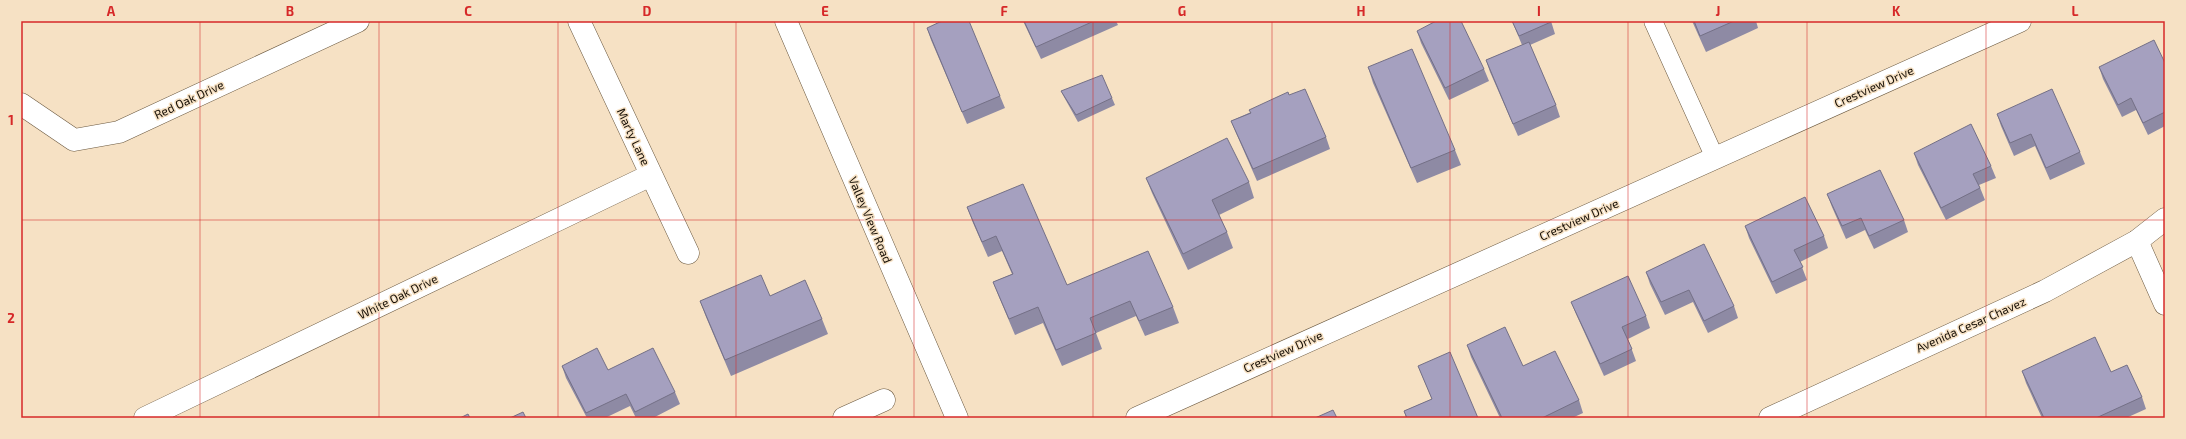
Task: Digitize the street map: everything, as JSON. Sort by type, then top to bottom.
[{"type":"street","name":"Red Oak Drive","points":[[21,104],[74,140],[119,132],[358,21]]},
{"type":"street","name":"Marty Lane","points":[[580,21],[688,253]]},
{"type":"street","name":"Valley View Road","points":[[786,21],[957,418]]},
{"type":"street","name":"Crestview Drive","points":[[1136,418],[2020,21]]},
{"type":"street","name":"White Oak Drive","points":[[145,418],[651,175]]},
{"type":"street","name":"Avenida Cesar Chavez","points":[[1770,418],[2046,291],[2137,241],[2165,219]]},
{"type":"street","points":[[2137,241],[2165,304]]},
{"type":"street","points":[[844,418],[884,400]]},
{"type":"lane","points":[[1653,21],[1715,158]]},
{"type":"building","points":[[942,21],[969,21],[1000,96],[962,112],[927,28]]},
{"type":"building","points":[[1024,21],[1094,21],[1036,47]]},
{"type":"building","points":[[1436,21],[1461,21],[1484,69],[1445,88],[1417,31]]},
{"type":"building","points":[[1512,21],[1551,21],[1551,22],[1519,36]]},
{"type":"building","points":[[1694,21],[1734,21],[1700,36]]},
{"type":"building","points":[[2154,40],[2165,63],[2165,112],[2143,123],[2131,98],[2118,105],[2099,67]]},
{"type":"building","points":[[1529,42],[1556,105],[1513,124],[1486,60]]},
{"type":"building","points":[[1412,49],[1455,150],[1411,168],[1368,67]]},
{"type":"building","points":[[1102,75],[1112,98],[1076,115],[1061,91]]},
{"type":"building","points":[[1305,89],[1326,137],[1253,169],[1231,121],[1251,113],[1249,110],[1288,92],[1289,95]]},
{"type":"building","points":[[2052,89],[2080,152],[2046,168],[2031,134],[2010,143],[1997,114]]},
{"type":"building","points":[[1971,124],[1991,166],[1973,174],[1980,188],[1941,208],[1914,153]]},
{"type":"building","points":[[1227,138],[1249,182],[1212,200],[1227,232],[1183,254],[1146,178]]},
{"type":"building","points":[[1880,170],[1904,220],[1869,236],[1861,218],[1842,226],[1827,194]]},
{"type":"building","points":[[1023,184],[1067,285],[1148,251],[1173,307],[1139,321],[1130,301],[1090,318],[1096,333],[1056,350],[1038,307],[1009,319],[993,282],[1013,274],[996,236],[982,242],[967,207]]},
{"type":"building","points":[[1805,197],[1824,236],[1794,250],[1803,267],[1772,282],[1745,226]]},
{"type":"building","points":[[1704,244],[1734,306],[1704,321],[1689,290],[1661,302],[1646,272]]},
{"type":"building","points":[[761,275],[770,296],[805,280],[822,319],[725,360],[700,301]]},
{"type":"building","points":[[1628,276],[1646,316],[1622,327],[1632,349],[1600,364],[1571,302]]},
{"type":"building","points":[[1505,327],[1523,366],[1555,351],[1579,400],[1542,418],[1502,418],[1467,345]]},
{"type":"building","points":[[2095,337],[2111,372],[2127,365],[2142,397],[2096,418],[2044,418],[2022,371]]},
{"type":"building","points":[[597,348],[608,370],[653,348],[675,392],[635,412],[626,394],[586,413],[562,366]]},
{"type":"building","points":[[1450,352],[1478,418],[1407,418],[1404,411],[1432,399],[1418,366]]},
{"type":"building","points":[[1333,410],[1337,418],[1315,418]]},
{"type":"building","points":[[523,412],[526,418],[510,418]]},
{"type":"building","points":[[468,414],[470,418],[460,418]]}]
